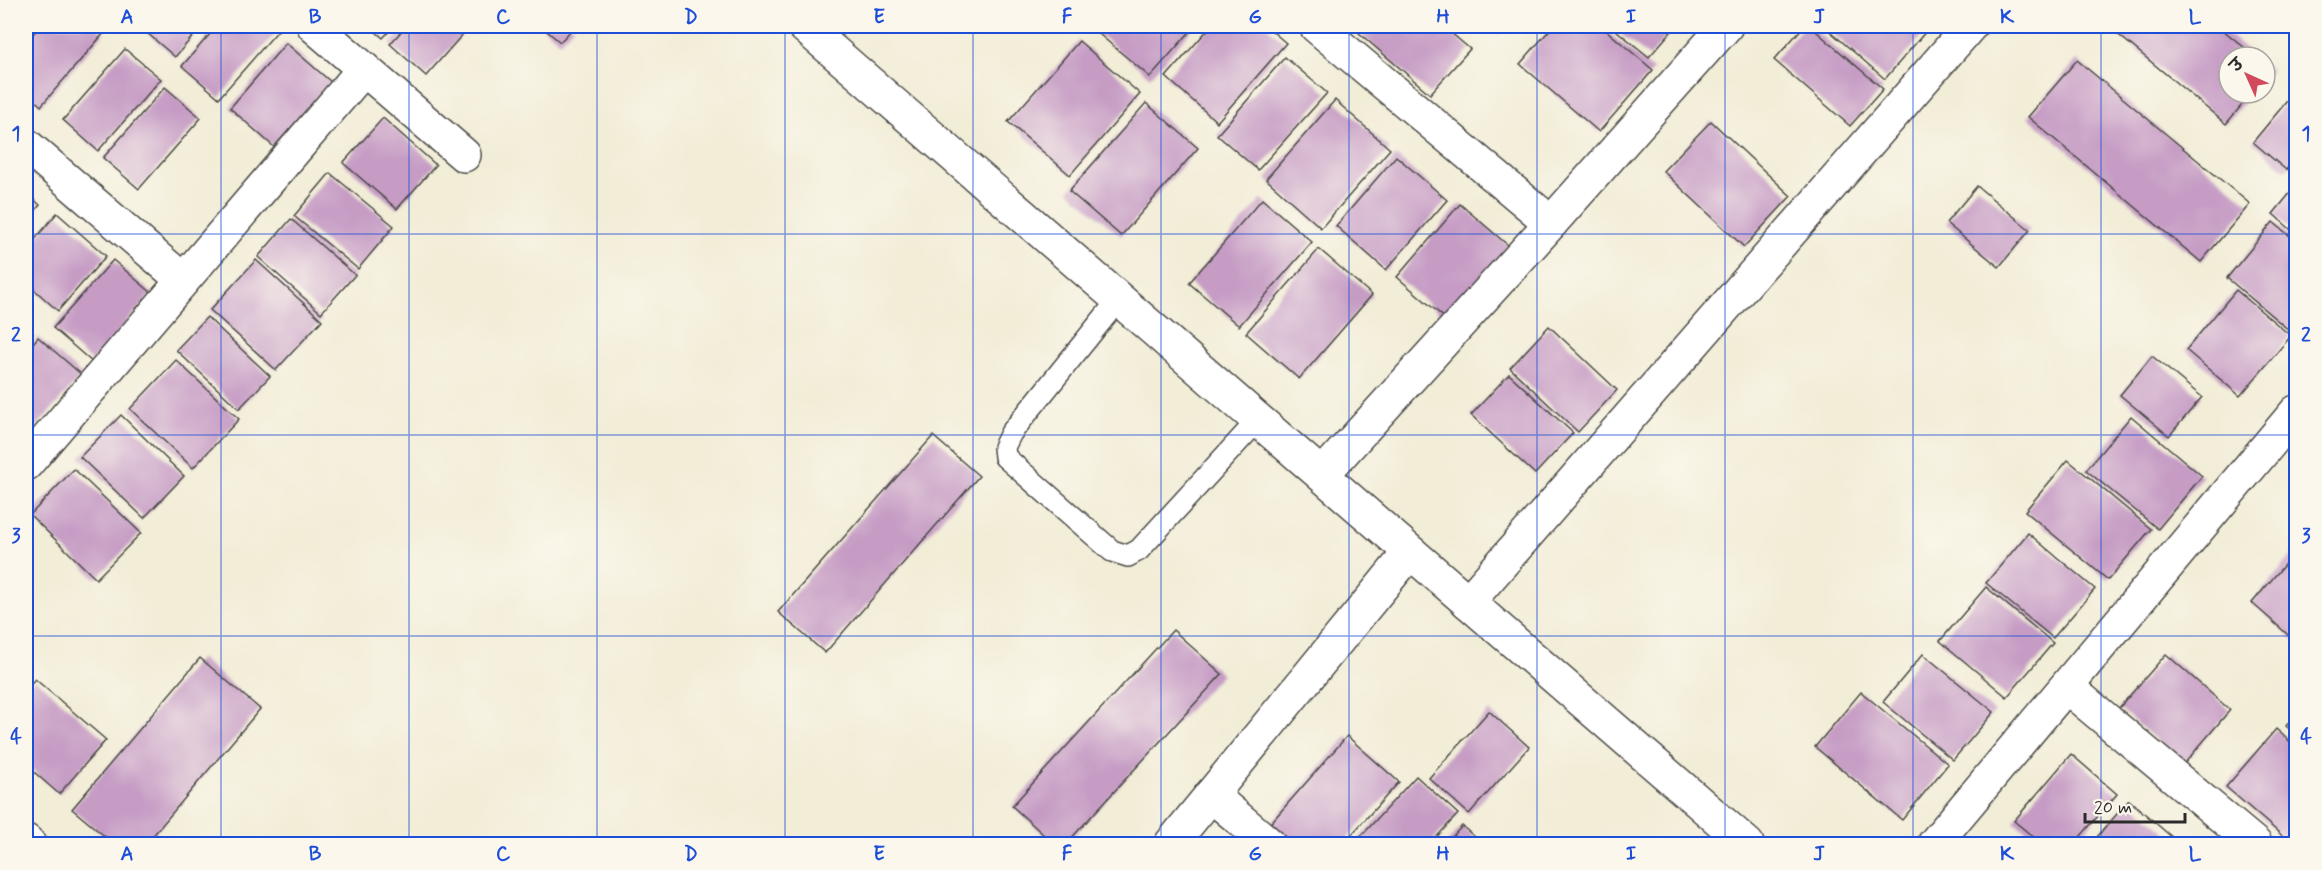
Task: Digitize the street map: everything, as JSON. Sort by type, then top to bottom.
[{"type":"street","points":[[314,26],[464,155]]},
{"type":"street","points":[[804,26],[1747,844]]},
{"type":"street","points":[[1316,26],[1551,223]]},
{"type":"street","points":[[1322,475],[1726,26]]},
{"type":"street","points":[[1468,602],[1970,26]]},
{"type":"street","points":[[26,464],[364,69]]},
{"type":"street","points":[[26,145],[183,280]]},
{"type":"street","points":[[1934,844],[2296,412]]},
{"type":"street","points":[[1171,844],[1410,552]]},
{"type":"street","points":[[2067,687],[2255,844]]},
{"type":"street","points":[[1211,795],[1269,844]]},
{"type":"street","points":[[26,841],[29,844]]},
{"type":"lane","points":[[1119,299],[1011,432],[1004,447],[1005,458],[1112,551],[1128,556],[1139,550],[1258,420]]},
{"type":"building","points":[[40,26],[95,26],[104,33],[41,106],[26,92],[26,42]]},
{"type":"building","points":[[139,26],[202,26],[175,57]]},
{"type":"building","points":[[217,26],[281,27],[219,98],[182,66]]},
{"type":"building","points":[[369,26],[394,26],[383,38]]},
{"type":"building","points":[[406,26],[470,26],[426,76],[390,44]]},
{"type":"building","points":[[541,26],[575,26],[560,42]]},
{"type":"building","points":[[1096,26],[1195,26],[1150,77],[1093,29]]},
{"type":"building","points":[[1211,26],[1266,26],[1286,43],[1217,122],[1166,77]]},
{"type":"building","points":[[1366,26],[1443,26],[1470,49],[1430,94],[1359,33]]},
{"type":"building","points":[[1487,26],[1506,26],[1498,35]]},
{"type":"building","points":[[1553,26],[1601,26],[1653,70],[1599,132],[1520,64]]},
{"type":"building","points":[[1611,26],[1676,26],[1649,57]]},
{"type":"building","points":[[1804,26],[1810,26],[1883,89],[1850,126],[1774,60]]},
{"type":"building","points":[[1824,26],[1922,26],[1927,30],[1885,79]]},
{"type":"building","points":[[2108,26],[2218,26],[2241,45],[2217,45],[2217,105],[2242,105],[2226,124]]},
{"type":"building","points":[[1079,41],[1140,94],[1070,175],[1008,122]]},
{"type":"building","points":[[286,43],[331,82],[274,147],[230,108]]},
{"type":"building","points":[[125,49],[161,79],[98,151],[63,120]]},
{"type":"building","points":[[1285,57],[1327,93],[1258,170],[1217,135]]},
{"type":"building","points":[[2077,60],[2250,204],[2201,262],[2028,117]]},
{"type":"building","points":[[165,87],[201,118],[139,189],[103,158]]},
{"type":"building","points":[[2296,90],[2296,158],[2286,170],[2253,142]]},
{"type":"building","points":[[1335,100],[1390,149],[1321,228],[1266,179]]},
{"type":"building","points":[[1146,103],[1198,148],[1121,236],[1069,191]]},
{"type":"building","points":[[383,118],[436,165],[397,209],[343,163]]},
{"type":"building","points":[[1711,121],[1791,196],[1744,247],[1663,171]]},
{"type":"building","points":[[1396,156],[1447,200],[1386,270],[1336,226]]},
{"type":"building","points":[[330,173],[394,226],[358,269],[294,216]]},
{"type":"building","points":[[1977,186],[2030,230],[1999,267],[1946,223]]},
{"type":"building","points":[[2296,186],[2296,234],[2273,214]]},
{"type":"building","points":[[26,192],[40,205],[26,221]]},
{"type":"building","points":[[1262,199],[1312,242],[1239,326],[1189,283]]},
{"type":"building","points":[[1460,204],[1517,253],[1454,326],[1397,277]]},
{"type":"building","points":[[57,213],[106,256],[58,311],[26,282],[26,250]]},
{"type":"building","points":[[291,219],[355,275],[321,313],[258,257]]},
{"type":"building","points":[[2273,222],[2296,241],[2296,336],[2227,278]]},
{"type":"building","points":[[1319,249],[1372,295],[1299,379],[1246,333]]},
{"type":"building","points":[[113,260],[152,293],[92,362],[53,328]]},
{"type":"building","points":[[256,260],[322,320],[276,370],[210,310]]},
{"type":"building","points":[[2236,290],[2291,336],[2240,396],[2186,350]]},
{"type":"building","points":[[207,317],[270,376],[239,409],[176,350]]},
{"type":"building","points":[[1549,326],[1617,390],[1578,432],[1510,368]]},
{"type":"building","points":[[26,327],[33,333],[26,342]]},
{"type":"building","points":[[38,337],[82,375],[26,439],[26,352]]},
{"type":"building","points":[[2152,356],[2202,397],[2169,436],[2120,395]]},
{"type":"building","points":[[176,360],[239,419],[193,468],[130,409]]},
{"type":"building","points":[[1509,374],[1573,433],[1535,474],[1471,415]]},
{"type":"building","points":[[121,415],[184,476],[144,518],[80,457]]},
{"type":"building","points":[[2131,416],[2202,476],[2158,529],[2086,470]]},
{"type":"building","points":[[933,436],[979,476],[825,653],[778,612]]},
{"type":"building","points":[[2068,460],[2151,529],[2108,580],[2025,511]]},
{"type":"building","points":[[74,469],[141,533],[96,579],[30,515]]},
{"type":"building","points":[[2028,533],[2095,589],[2053,638],[1986,583]]},
{"type":"building","points":[[2296,553],[2296,642],[2252,603]]},
{"type":"building","points":[[1986,587],[2053,643],[2007,697],[1940,641]]},
{"type":"building","points":[[1173,630],[1222,674],[1066,844],[1054,844],[1012,806]]},
{"type":"building","points":[[1923,654],[1994,712],[1953,760],[1883,702]]},
{"type":"building","points":[[2166,654],[2230,710],[2184,764],[2119,708]]},
{"type":"building","points":[[200,658],[260,709],[146,844],[114,844],[72,809]]},
{"type":"building","points":[[35,679],[106,740],[59,794],[26,765],[26,689]]},
{"type":"building","points":[[1861,692],[1948,764],[1902,820],[1815,747]]},
{"type":"building","points":[[1489,711],[1529,747],[1469,814],[1429,778]]},
{"type":"building","points":[[2296,714],[2296,735],[2286,726]]},
{"type":"building","points":[[2276,729],[2296,747],[2296,844],[2292,844],[2226,787]]},
{"type":"building","points":[[1347,736],[1399,782],[1343,844],[1289,844],[1268,826]]},
{"type":"building","points":[[2071,754],[2117,794],[2074,844],[2042,844],[2014,821]]},
{"type":"building","points":[[1416,776],[1458,814],[1430,844],[1354,844]]},
{"type":"building","points":[[2129,800],[2174,839],[2169,844],[2091,844]]},
{"type":"building","points":[[1462,826],[1483,844],[1446,844]]}]
